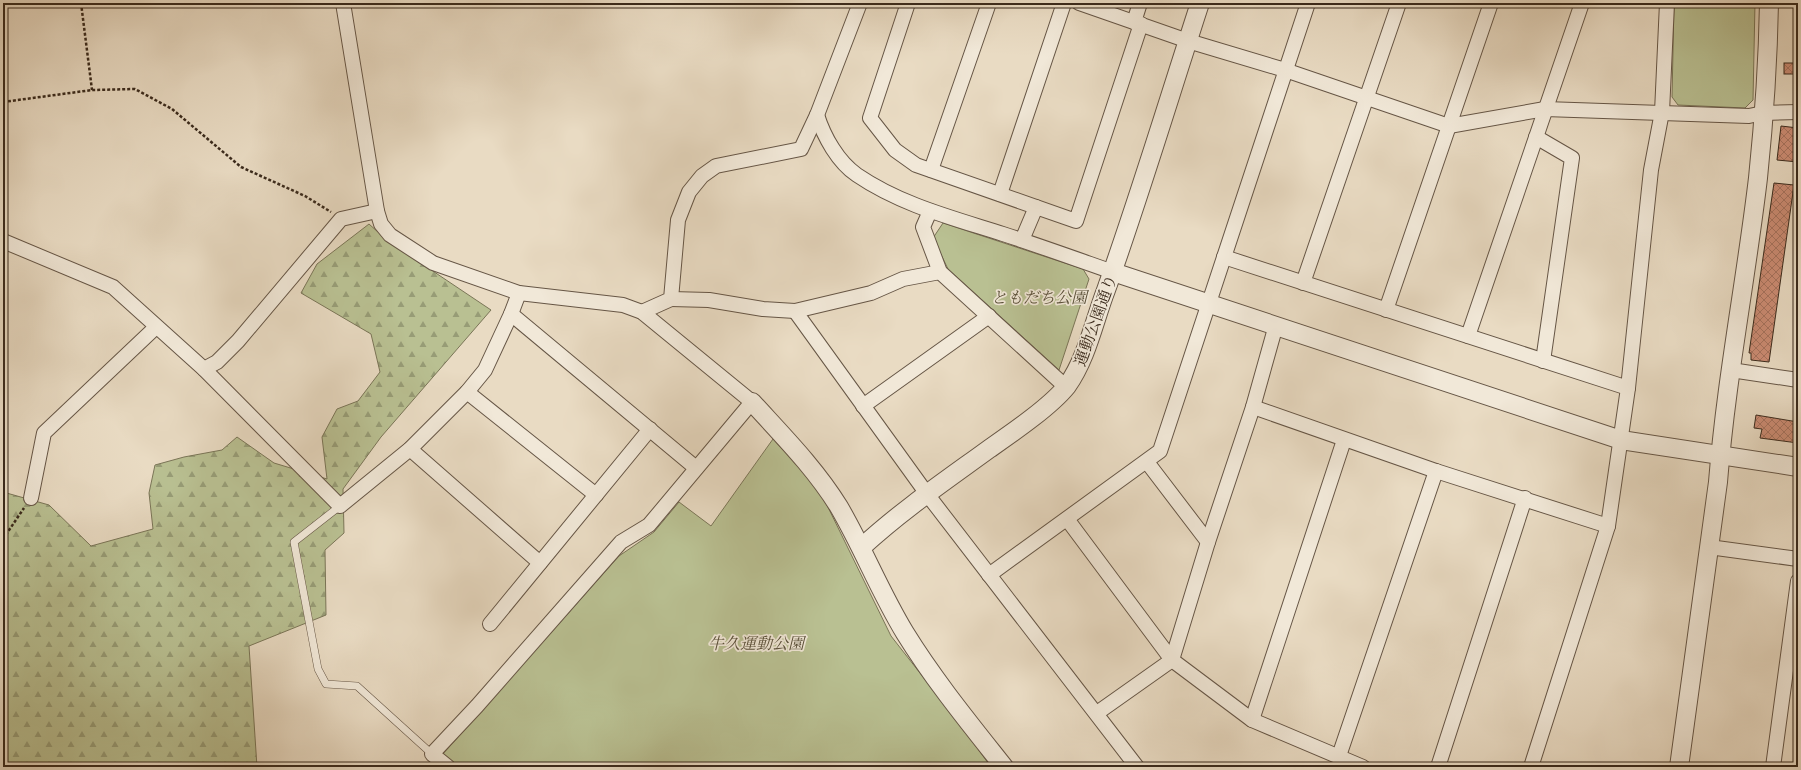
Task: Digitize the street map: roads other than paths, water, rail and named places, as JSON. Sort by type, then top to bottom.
[{"type":"street","points":[[343,3],[377,210],[381,224],[390,235],[433,263],[519,293],[623,305],[642,312],[752,402],[813,470],[838,506],[862,547],[881,590],[906,634],[928,667],[1004,767]]},
{"type":"street","points":[[671,299],[678,220],[689,192],[702,176],[716,166],[801,149],[817,116],[860,3]]},
{"type":"street","points":[[908,3],[870,118],[895,150],[916,165],[1076,221],[1137,23],[1140,3]]},
{"type":"street","points":[[931,170],[989,3]]},
{"type":"street","points":[[1000,194],[1064,3]]},
{"type":"street","points":[[1079,3],[1188,41],[1285,70],[1449,126],[1545,109],[1749,116],[1763,113],[1798,112]]},
{"type":"street","name":"運動公園通り","points":[[862,547],[887,524],[1009,436],[1066,386],[1082,357],[1113,272],[1200,3]]},
{"type":"street","points":[[989,575],[1147,462],[1160,451],[1308,3]]},
{"type":"street","points":[[1303,283],[1368,98],[1399,3]]},
{"type":"street","points":[[1386,310],[1491,3]]},
{"type":"street","points":[[1468,336],[1582,3]]},
{"type":"street","points":[[1531,767],[1608,526],[1628,388],[1651,170],[1662,112],[1668,3]]},
{"type":"street","points":[[1679,767],[1731,370],[1758,179],[1768,42],[1769,3]]},
{"type":"street","points":[[817,116],[822,131],[832,146],[856,175],[891,195],[930,211],[1022,240],[1113,272],[1621,440],[1798,467]]},
{"type":"street","points":[[1536,137],[1572,158],[1543,361]]},
{"type":"street","points":[[1022,240],[1036,207]]},
{"type":"street","points":[[204,370],[216,362],[238,341],[341,219],[377,210]]},
{"type":"street","points":[[930,211],[923,226],[940,272],[1066,386]]},
{"type":"street","points":[[3,241],[113,286],[204,370],[340,506],[410,449],[467,392],[485,370],[519,293]]},
{"type":"street","points":[[1224,257],[1628,388]]},
{"type":"street","points":[[642,312],[671,299],[709,300],[763,309],[794,311],[871,294],[903,279],[940,272]]},
{"type":"street","points":[[794,311],[927,494],[1097,713],[1137,767]]},
{"type":"street","points":[[511,314],[696,468]]},
{"type":"street","points":[[863,406],[989,316]]},
{"type":"street","points":[[1097,713],[1172,660],[1208,542],[1253,407],[1276,325]]},
{"type":"street","points":[[31,498],[44,433],[156,327]]},
{"type":"street","points":[[1731,370],[1798,380]]},
{"type":"street","points":[[467,392],[596,495]]},
{"type":"street","points":[[448,767],[432,754],[477,706],[621,542],[649,525],[752,402]]},
{"type":"street","points":[[1253,407],[1344,440],[1608,526]]},
{"type":"street","points":[[490,624],[650,429]]},
{"type":"street","points":[[1252,720],[1344,440]]},
{"type":"street","points":[[410,449],[540,563]]},
{"type":"street","points":[[1147,462],[1208,542]]},
{"type":"street","points":[[1339,756],[1436,470]]},
{"type":"street","points":[[1438,767],[1525,498]]},
{"type":"street","points":[[1067,519],[1172,660],[1252,720],[1363,767]]},
{"type":"street","points":[[1709,547],[1798,559]]},
{"type":"street","points":[[1774,767],[1798,581]]},
{"type":"lane","points":[[340,506],[294,542],[318,669],[326,684],[357,686],[432,754]]},
{"type":"park label","name":"ともだち公園","points":[[1039,297]]},
{"type":"park label","name":"牛久運動公園","points":[[756,643]]}]
